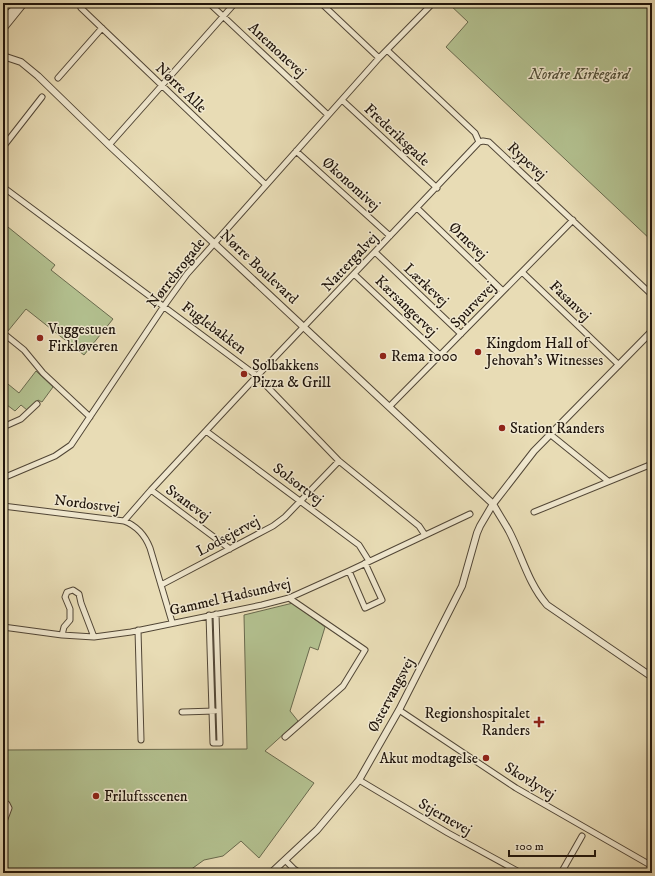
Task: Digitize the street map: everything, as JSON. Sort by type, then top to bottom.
[{"type":"street","name":"Anemonevej","points":[[209,3],[328,115]]},
{"type":"street","points":[[110,145],[235,3]]},
{"type":"street","points":[[321,3],[379,58]]},
{"type":"street","name":"Nørrebrogade","points":[[3,478],[55,456],[71,445],[187,274],[379,58],[431,4]]},
{"type":"street","points":[[3,19],[13,10],[22,5]]},
{"type":"street","points":[[3,29],[22,5]]},
{"type":"street","name":"Nørre Alle","points":[[81,8],[266,185]]},
{"type":"street","points":[[58,78],[102,28]]},
{"type":"street","name":"Rypevej","points":[[388,50],[474,133],[479,142],[488,142],[652,295]]},
{"type":"street","name":"Nørre Boulevard","points":[[3,56],[26,66],[493,504],[509,531],[531,582],[538,595],[547,605],[652,677]]},
{"type":"street","points":[[3,147],[42,97]]},
{"type":"street","name":"Frederiksgade","points":[[342,100],[436,188]]},
{"type":"street","name":"Nattergalvej","points":[[124,521],[150,490],[479,142]]},
{"type":"street","name":"Økonomivej","points":[[296,151],[390,236]]},
{"type":"street","name":"Fuglebakken","points":[[3,187],[257,376],[339,461],[418,526],[425,535]]},
{"type":"street","name":"Ørnevej","points":[[417,208],[503,291]]},
{"type":"street","name":"Spurvevej","points":[[390,406],[573,220]]},
{"type":"street","name":"Lærkevej","points":[[375,252],[461,334]]},
{"type":"street","name":"Fasanvej","points":[[522,272],[619,365]]},
{"type":"street","name":"Kærsangervej","points":[[354,274],[440,356]]},
{"type":"street","name":"Østervangsvej","points":[[272,873],[317,830],[359,780],[399,710],[462,586],[477,533],[493,504],[534,451],[652,331]]},
{"type":"street","points":[[3,333],[24,350],[43,373],[90,416]]},
{"type":"street","points":[[3,427],[21,419],[37,404]]},
{"type":"street","name":"Solsortvej","points":[[206,431],[359,545],[367,562]]},
{"type":"street","points":[[551,435],[608,481]]},
{"type":"street","points":[[301,501],[339,461]]},
{"type":"street","points":[[534,512],[652,464]]},
{"type":"street","name":"Svanevej","points":[[150,490],[230,549]]},
{"type":"street","name":"Lodsejervej","points":[[161,585],[273,526],[285,517],[301,501]]},
{"type":"street","name":"Nordostvej","points":[[3,506],[124,521],[136,527],[147,540],[172,622]]},
{"type":"street","name":"Gammel Hadsundvej","points":[[3,627],[62,635],[94,637],[138,630],[289,598],[470,514]]},
{"type":"street","points":[[349,571],[365,608],[382,600],[367,562]]},
{"type":"street","points":[[62,635],[64,627],[70,620],[70,609],[65,597],[67,592],[73,590],[79,594],[94,637]]},
{"type":"street","points":[[285,737],[343,686],[366,650],[289,598]]},
{"type":"street","points":[[209,615],[213,743],[220,743],[216,614]]},
{"type":"street","points":[[138,630],[142,740]]},
{"type":"street","name":"Skovlyvej","points":[[399,710],[516,788],[652,866]]},
{"type":"street","points":[[182,712],[219,711]]},
{"type":"street","name":"Stjernevej","points":[[359,780],[448,833],[521,873]]},
{"type":"street","points":[[3,801],[9,808],[3,824]]},
{"type":"street","points":[[561,873],[582,836]]},
{"type":"street","points":[[286,861],[300,873]]},
{"type":"green space","name":"Nordre Kirkegård","points":[[448,3],[652,3],[652,241],[446,47],[468,22]]},
{"type":"green space","points":[[3,223],[55,265],[51,270],[113,319],[84,355],[26,309],[8,331],[3,328]]},
{"type":"green space","points":[[36,371],[53,387],[42,402],[38,400],[27,410],[21,405],[15,411],[3,402],[3,380],[19,393]]},
{"type":"green space","points":[[293,603],[325,627],[318,650],[310,647],[290,711],[298,721],[265,751],[314,783],[259,858],[241,841],[223,856],[204,860],[186,873],[3,873],[3,750],[247,749],[244,615]]},
{"type":"place","name":"Vuggestuen Firkløveren","points":[[40,338]]},
{"type":"place","name":"Kingdom Hall of Jehovah's Witnesses","points":[[478,352]]},
{"type":"place","name":"Rema 1000","points":[[383,356]]},
{"type":"place","name":"Solbakkens Pizza & Grill","points":[[244,374]]},
{"type":"place","name":"Station Randers","points":[[502,428]]},
{"type":"place","name":"Regionshospitalet Randers","points":[[539,722]]},
{"type":"place","name":"Akut modtagelse","points":[[486,758]]},
{"type":"place","name":"Friluftsscenen","points":[[96,796]]}]
